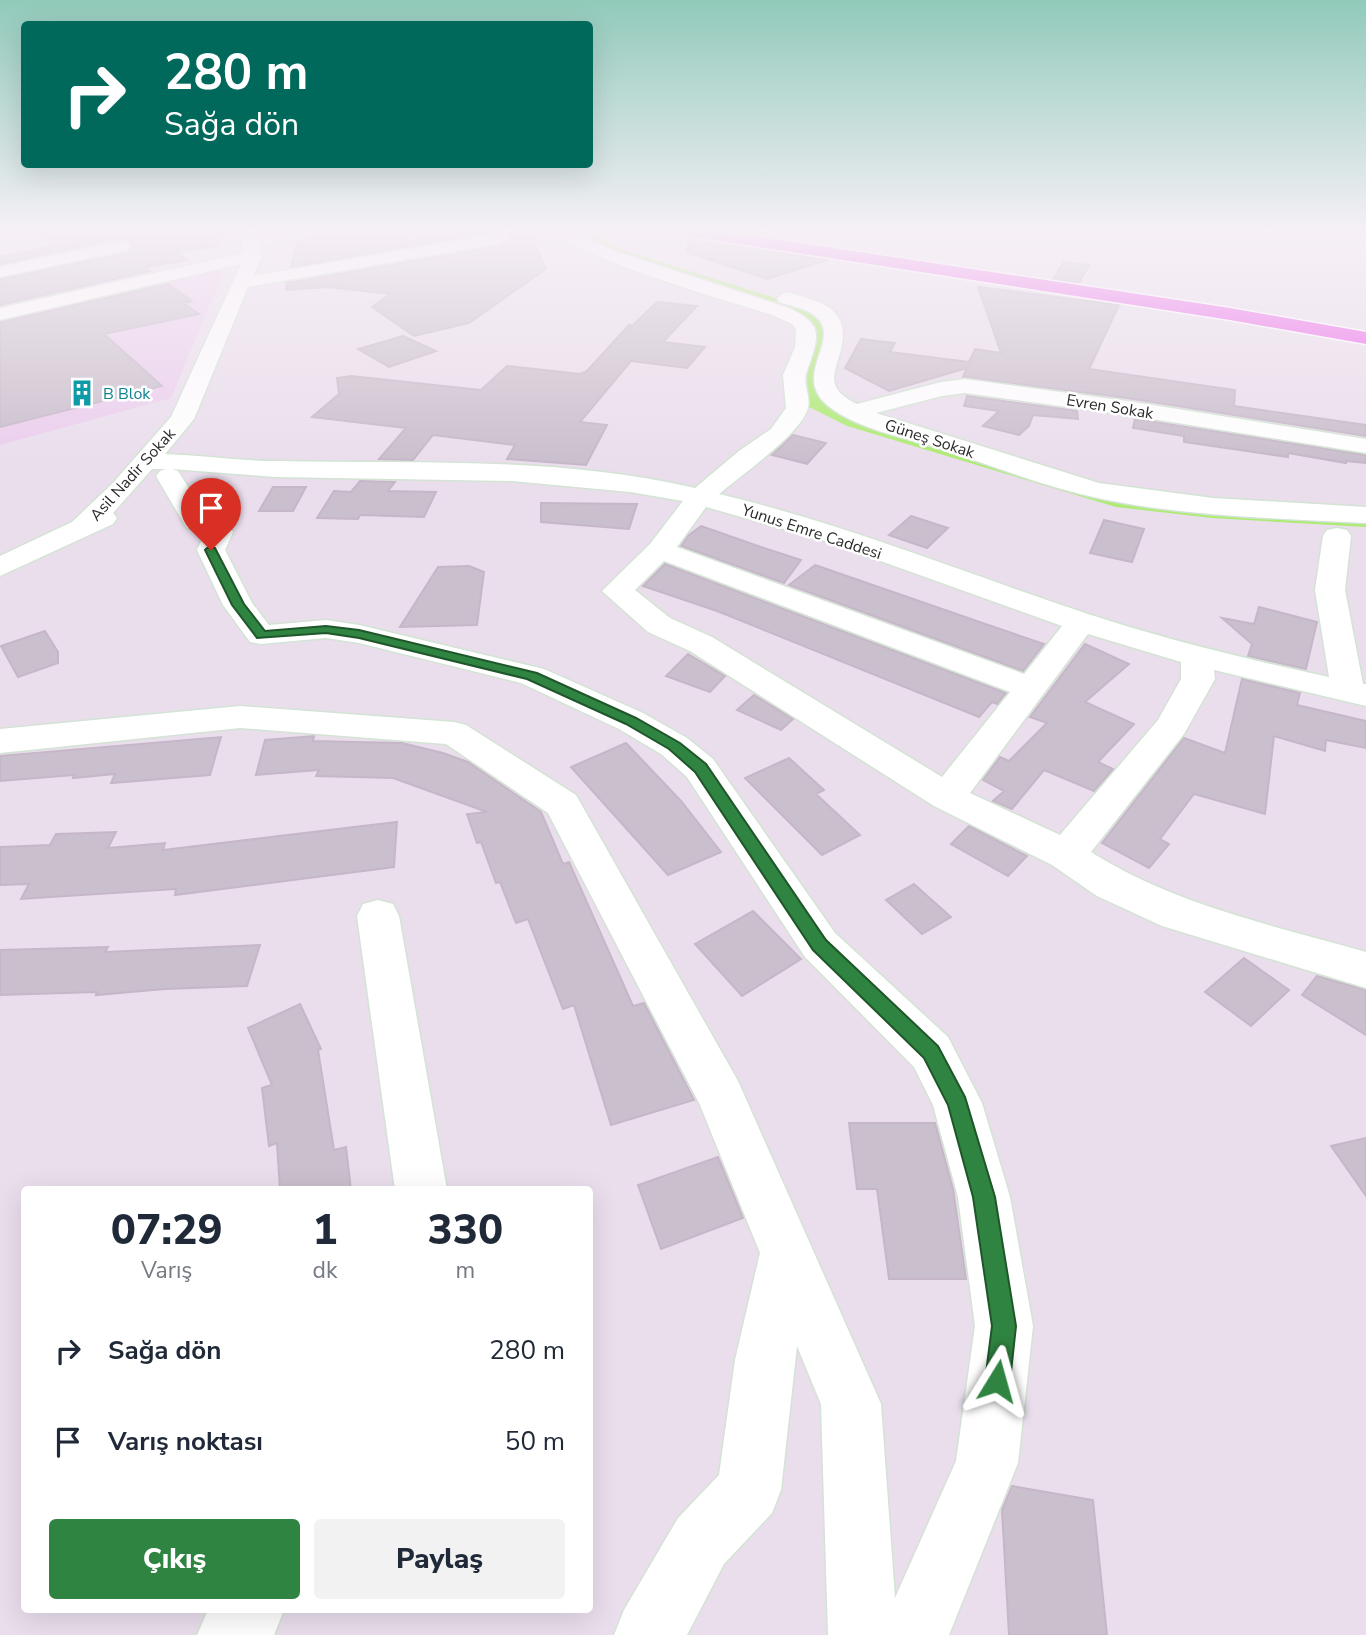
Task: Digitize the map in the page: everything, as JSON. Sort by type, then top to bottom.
[{"type":"main road","points":[[1193,308],[1366,338]]},
{"type":"main road","points":[[1241,308],[1366,331]]},
{"type":"street","name":"Asil Nadir Sokak","points":[[0,567],[131,504],[173,469],[182,419],[232,308]]},
{"type":"street","points":[[771,308],[799,320],[806,330],[805,347],[794,375],[797,408],[780,433],[700,497],[660,550],[617,591],[659,625],[701,644],[947,797],[1066,855],[1112,885],[1177,914],[1366,970]]},
{"type":"street","name":"Güneş Sokak","points":[[815,308],[820,310],[833,324],[836,333],[822,376],[823,389],[834,401],[855,412],[1032,471],[1120,495],[1366,515]]},
{"type":"street","name":"Evren Sokak","points":[[855,412],[940,389],[965,386],[1127,408],[1366,446]]},
{"type":"street","name":"Asil Nadir Sokak","points":[[81,529],[182,419]]},
{"type":"street","name":"Yunus Emre Caddesi","points":[[138,469],[240,468],[553,477],[700,497],[814,530],[1081,622],[1197,655],[1357,694]]},
{"type":"street","points":[[173,469],[196,521],[219,532],[211,550],[238,605],[261,635],[326,629],[359,634],[532,676],[631,721],[674,746],[700,768],[820,945],[931,1052],[957,1103],[984,1197],[1004,1326],[986,1463],[914,1635]]},
{"type":"street","points":[[1337,536],[1330,590],[1357,694]]},
{"type":"street","points":[[660,550],[1029,687]]},
{"type":"street","points":[[947,797],[1081,622]]},
{"type":"street","points":[[1066,855],[1172,726],[1198,680],[1197,655]]},
{"type":"street","points":[[0,741],[240,718],[454,733],[562,804],[721,1097],[850,1404],[863,1635]]},
{"type":"street","points":[[379,916],[420,1186]]},
{"type":"street","points":[[649,1635],[701,1541],[749,1490],[765,1360],[787,1253]]},
{"type":"street","points":[[232,1635],[248,1613]]},
{"type":"shaded area","points":[[50,308],[208,308],[171,398],[0,445],[0,320]]},
{"type":"shaded area","points":[[781,308],[807,308],[828,325],[820,394],[1107,497],[1366,519],[1366,527],[1212,518],[1116,507],[847,426],[809,407],[799,391],[815,328],[798,314]]},
{"type":"building","points":[[61,308],[191,308],[199,314],[104,334],[162,386],[0,427],[0,322]]},
{"type":"building","points":[[374,308],[490,308],[469,323],[414,336]]},
{"type":"building","points":[[650,308],[695,308],[663,342],[705,347],[687,368],[631,361],[580,422],[607,425],[586,465],[507,459],[515,445],[433,435],[413,460],[379,459],[406,428],[312,417],[339,394],[337,378],[351,376],[481,390],[507,366],[580,374],[587,371],[629,325],[632,326]]},
{"type":"building","points":[[985,308],[1117,308],[1089,369],[1235,390],[1234,406],[1366,425],[1366,436],[1127,398],[963,377],[967,368],[889,391],[845,368],[861,339],[895,343],[890,352],[969,362],[975,349],[1001,353]]},
{"type":"building","points":[[403,336],[436,351],[389,367],[358,349]]},
{"type":"building","points":[[967,396],[1077,411],[1078,419],[1033,415],[1029,426],[1019,435],[983,426],[999,411],[964,406]]},
{"type":"building","points":[[1135,419],[1366,455],[1366,463],[1346,463],[1288,453],[1288,457],[1184,442],[1184,436],[1133,428]]},
{"type":"building","points":[[793,435],[826,443],[807,464],[772,455]]},
{"type":"building","points":[[360,481],[395,482],[388,491],[436,492],[424,517],[360,515],[358,519],[317,518],[334,491],[351,492]]},
{"type":"building","points":[[273,487],[306,487],[293,511],[259,511]]},
{"type":"building","points":[[541,503],[637,504],[629,529],[541,522]]},
{"type":"building","points":[[911,516],[948,528],[927,548],[889,535]]},
{"type":"building","points":[[1104,520],[1144,529],[1132,562],[1090,553]]},
{"type":"building","points":[[701,526],[801,560],[784,583],[681,546],[689,535]]},
{"type":"building","points":[[665,564],[1006,693],[997,704],[992,702],[979,717],[717,611],[643,586]]},
{"type":"building","points":[[815,565],[1044,644],[1023,671],[789,585]]},
{"type":"building","points":[[469,566],[484,572],[477,625],[400,627],[438,567]]},
{"type":"building","points":[[1259,607],[1317,622],[1306,669],[1248,656],[1252,644],[1222,618],[1254,624]]},
{"type":"building","points":[[45,631],[58,652],[58,663],[18,677],[1,646]]},
{"type":"building","points":[[1085,644],[1129,664],[1085,702],[1134,724],[1098,762],[1113,769],[1094,791],[1044,770],[1012,809],[993,801],[1004,791],[983,780],[1000,757],[1009,761],[1047,723],[1030,717]]},
{"type":"building","points":[[688,654],[725,676],[710,692],[666,676]]},
{"type":"building","points":[[1242,679],[1300,693],[1297,705],[1366,721],[1366,748],[1326,740],[1325,751],[1274,736],[1265,814],[1194,794],[1160,839],[1169,844],[1149,868],[1102,843],[1184,738],[1225,753]]},
{"type":"building","points":[[754,695],[793,719],[781,730],[737,710]]},
{"type":"building","points":[[314,736],[313,741],[402,743],[443,753],[468,762],[541,812],[563,864],[569,862],[633,1006],[644,1003],[694,1100],[611,1125],[574,1005],[563,1009],[528,919],[516,923],[500,882],[496,883],[481,842],[477,843],[467,814],[487,812],[393,778],[316,776],[319,770],[256,775],[265,740]]},
{"type":"building","points":[[221,737],[210,775],[111,783],[115,774],[0,781],[0,756]]},
{"type":"building","points":[[626,743],[681,801],[721,852],[668,875],[571,767]]},
{"type":"building","points":[[789,758],[824,790],[816,794],[860,835],[822,855],[745,778]]},
{"type":"building","points":[[397,822],[394,867],[175,895],[176,889],[21,899],[29,884],[0,885],[0,847],[50,845],[56,834],[116,832],[108,848],[165,843],[163,850]]},
{"type":"building","points":[[969,826],[1027,856],[1008,876],[951,844]]},
{"type":"building","points":[[914,884],[951,917],[922,934],[886,900]]},
{"type":"building","points":[[753,911],[801,959],[742,996],[695,944]]},
{"type":"building","points":[[260,945],[247,986],[96,995],[97,992],[0,995],[0,950],[108,947],[105,952]]},
{"type":"building","points":[[1244,958],[1289,990],[1251,1026],[1205,992]]},
{"type":"building","points":[[1317,976],[1366,990],[1366,1035],[1302,995]]},
{"type":"building","points":[[300,1004],[321,1049],[318,1050],[334,1150],[346,1147],[351,1186],[280,1186],[277,1143],[269,1146],[262,1088],[272,1085],[248,1028]]},
{"type":"building","points":[[849,1123],[935,1123],[953,1189],[966,1279],[889,1279],[877,1189],[857,1189]]},
{"type":"building","points":[[1366,1138],[1366,1196],[1331,1146]]},
{"type":"building","points":[[718,1157],[743,1218],[661,1249],[638,1185]]},
{"type":"building","points":[[1012,1486],[1093,1500],[1107,1635],[1009,1635],[1002,1510]]},
{"type":"place","name":"B Blok","points":[[82,393]]},
{"type":"route","points":[[211,550],[238,605],[261,635],[326,629],[359,634],[532,676],[631,721],[674,746],[700,768],[820,945],[931,1052],[957,1103],[984,1197],[1004,1326],[997,1381]]}]
